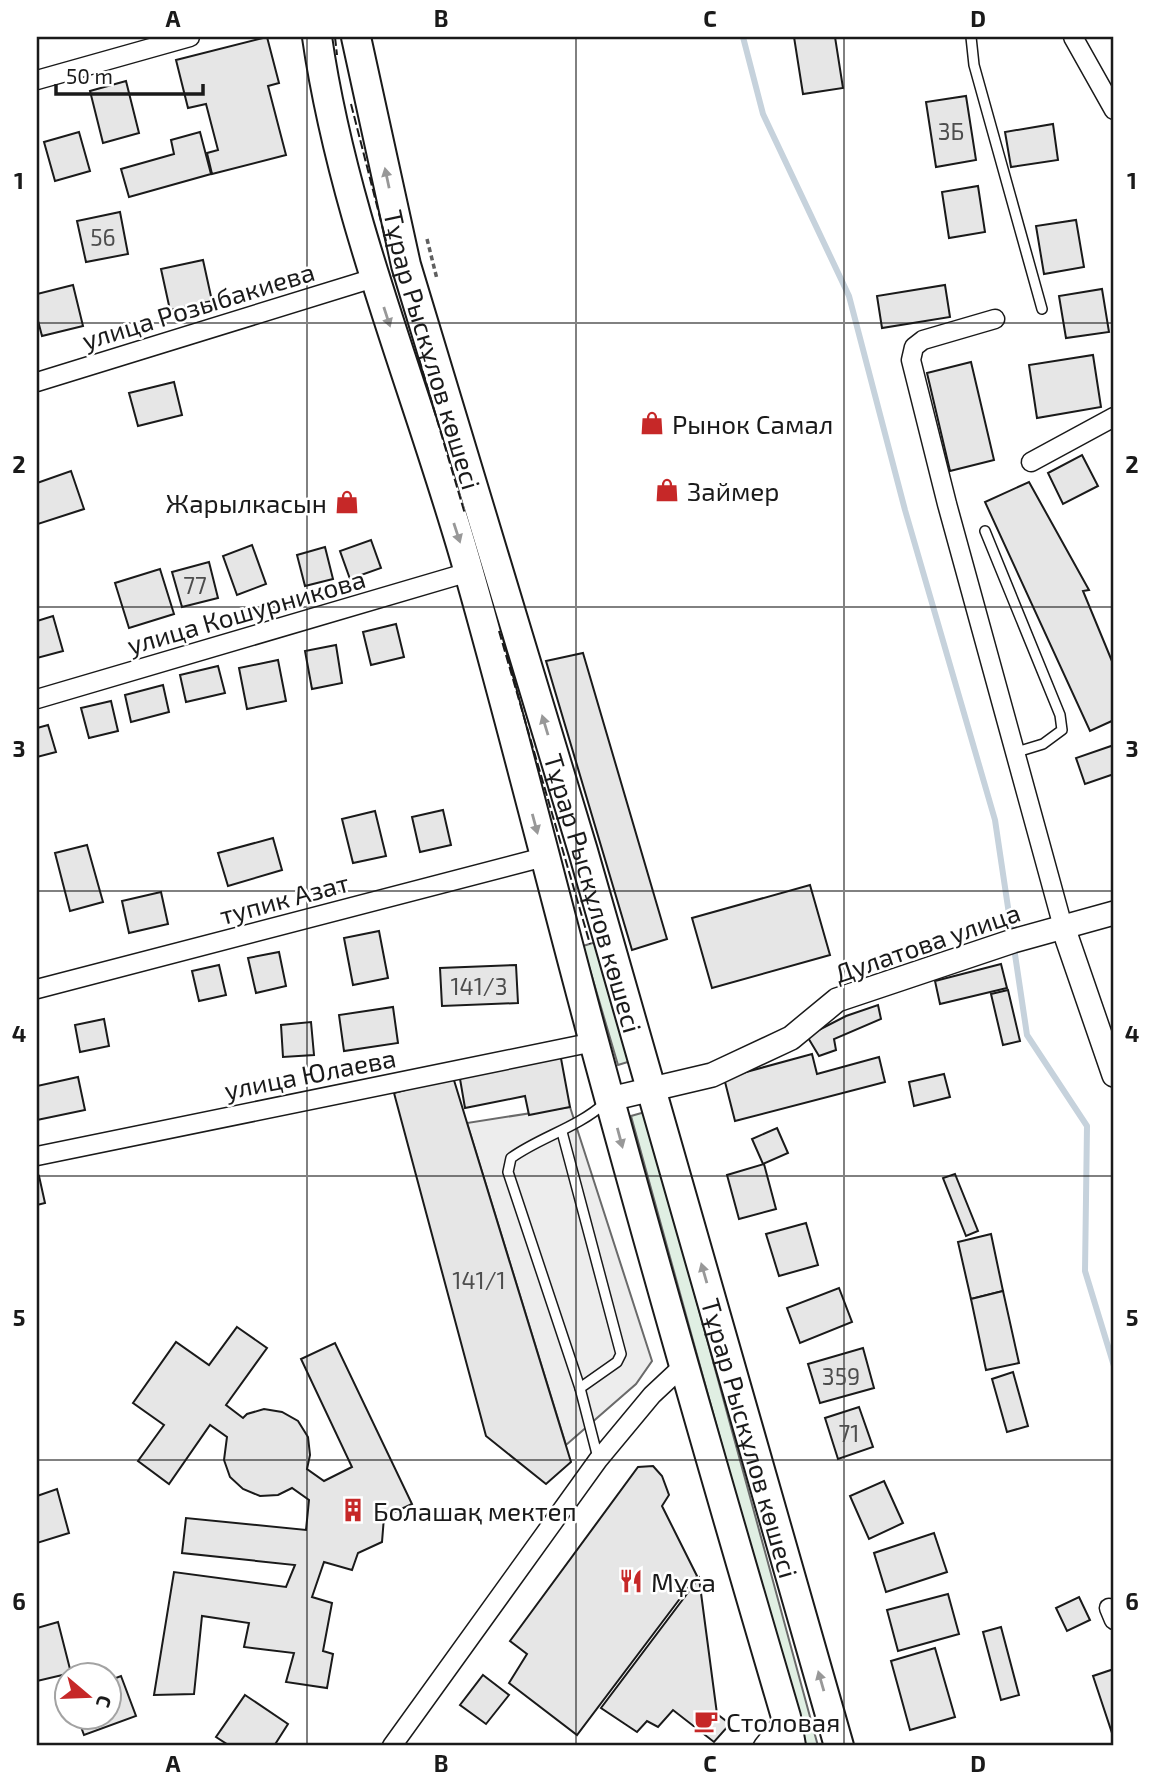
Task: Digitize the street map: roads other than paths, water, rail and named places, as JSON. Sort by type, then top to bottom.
[{"type":"main road","name":"Тұрар Рыскұлов көшесі","points":[[317,37],[325,92],[374,278],[469,572],[683,1367],[786,1717],[791,1746]]},
{"type":"main road","name":"Тұрар Рыскұлов көшесі","points":[[356,37],[406,265],[583,851],[839,1746]]},
{"type":"main road","points":[[325,92],[365,78]]},
{"type":"street","points":[[37,80],[190,37]]},
{"type":"street","points":[[1073,37],[1114,110]]},
{"type":"street","name":"улица Розыбакиева","points":[[37,382],[374,278]]},
{"type":"street","points":[[995,319],[923,340],[914,347],[911,360],[947,504],[1063,927],[1114,1075]]},
{"type":"street","points":[[1031,462],[1114,417]]},
{"type":"street","name":"улица Кошурникова","points":[[37,699],[469,572]]},
{"type":"street","name":"тупик Азат","points":[[37,989],[544,857]]},
{"type":"street","name":"Дулатова улица","points":[[610,1100],[712,1075],[791,1038],[837,1000],[1013,941],[1114,913]]},
{"type":"street","name":"улица Юлаева","points":[[37,1156],[594,1042]]},
{"type":"street","points":[[392,1746],[598,1460],[652,1395],[683,1367]]},
{"type":"street","points":[[763,1746],[786,1717]]},
{"type":"lane","points":[[971,37],[974,65],[1042,309]]},
{"type":"lane","points":[[985,531],[1060,715],[1062,730],[1043,744],[1017,752]]},
{"type":"lane","points":[[598,1460],[580,1388],[508,1172],[511,1158],[562,1132],[610,1100]]},
{"type":"lane","points":[[562,1132],[621,1354],[617,1362],[580,1388]]},
{"type":"waterway","points":[[743,37],[763,114],[849,296],[905,510],[995,820],[1027,1035],[1087,1126],[1085,1271],[1114,1366]]},
{"type":"place","name":"Рынок Самал","points":[[652,423]]},
{"type":"place","name":"Займер","points":[[667,490]]},
{"type":"place","name":"Жарылкасын","points":[[347,502]]},
{"type":"place","name":"Болашақ мектеп","points":[[353,1510]]},
{"type":"place","name":"Мұса","points":[[631,1581]]},
{"type":"place","name":"Столовая","points":[[706,1721]]}]
